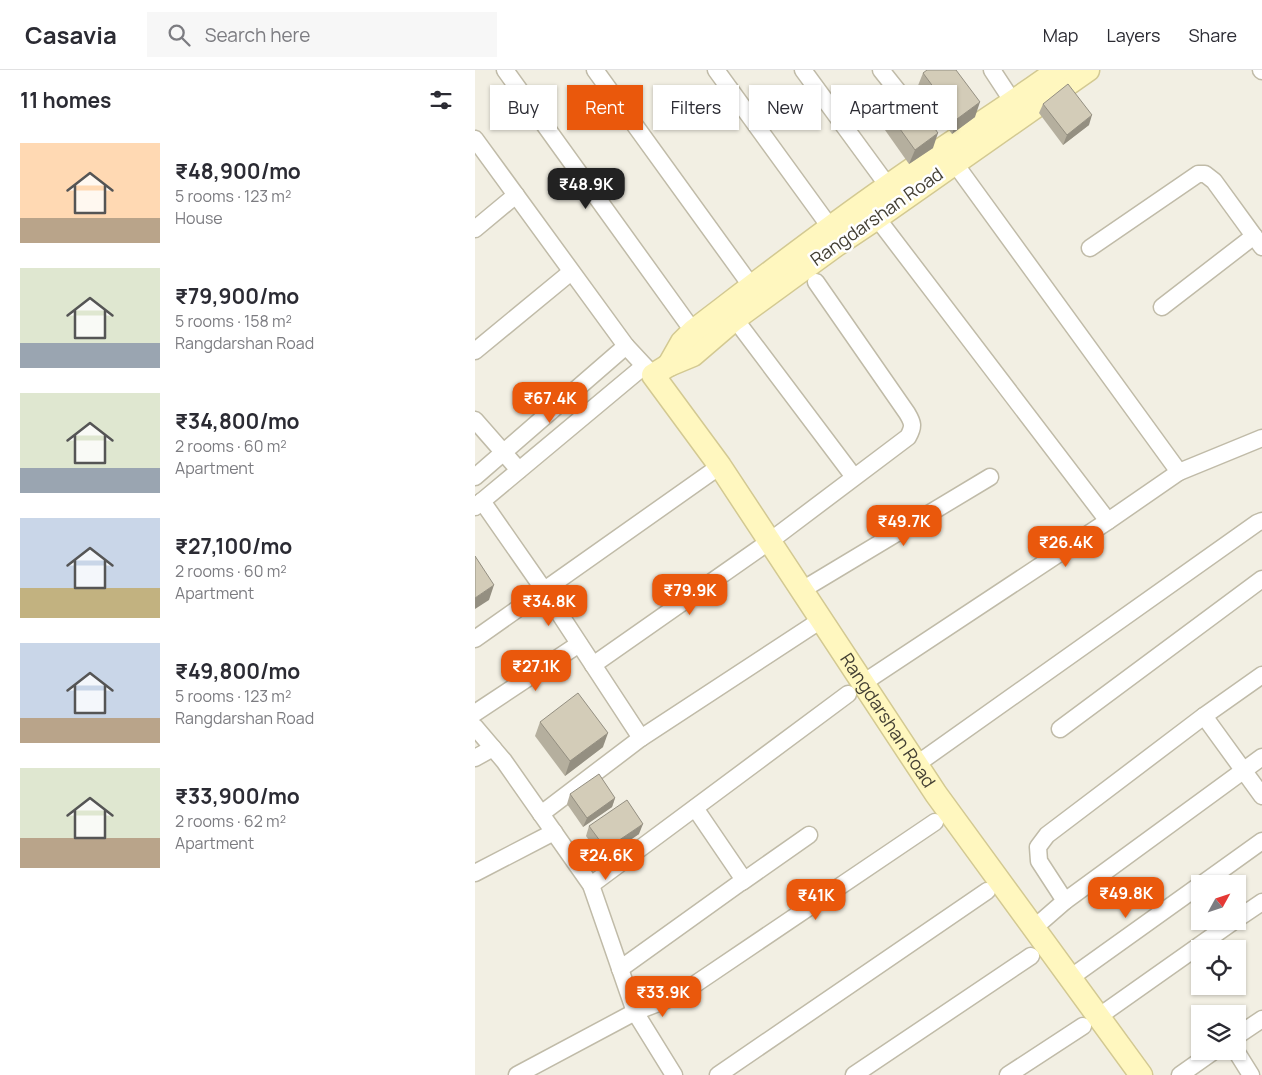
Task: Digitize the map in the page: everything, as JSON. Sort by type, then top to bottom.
[{"type":"street","points":[[505,70],[693,331]]},
{"type":"street","points":[[595,70],[752,286]]},
{"type":"street","points":[[716,70],[830,227]]},
{"type":"street","points":[[803,70],[888,186]]},
{"type":"street","points":[[881,70],[939,143],[1179,472]]},
{"type":"street","points":[[992,70],[1013,102]]},
{"type":"street","name":"Rangdarshan Road","points":[[655,369],[693,331],[830,227],[888,186],[939,143],[1013,102],[1058,70]]},
{"type":"street","name":"Rangdarshan Road","points":[[655,369],[693,355],[735,320],[838,244],[877,218],[939,143],[1088,70]]},
{"type":"street","points":[[475,139],[626,346],[655,369],[519,470],[479,504],[544,590],[641,738]]},
{"type":"street","points":[[1090,248],[1198,174],[1205,174],[1214,181],[1258,242],[1161,306]]},
{"type":"street","points":[[475,229],[515,194]]},
{"type":"street","points":[[877,218],[1108,521]]},
{"type":"street","points":[[475,351],[571,272]]},
{"type":"street","points":[[593,665],[769,541],[908,437],[912,429],[912,422],[907,412],[816,282]]},
{"type":"street","points":[[735,320],[854,477]]},
{"type":"street","points":[[475,477],[626,346]]},
{"type":"street","name":"Rangdarshan Road","points":[[655,369],[821,620],[856,689],[917,764],[936,794],[1070,978],[1091,1021],[1141,1075]]},
{"type":"street","points":[[475,420],[519,470]]},
{"type":"street","points":[[591,885],[856,689],[1179,472],[1262,438]]},
{"type":"street","points":[[475,639],[720,466]]},
{"type":"street","points":[[802,590],[990,477]]},
{"type":"street","points":[[917,764],[1262,521]]},
{"type":"street","points":[[1060,729],[1262,579]]},
{"type":"street","points":[[541,814],[641,738],[821,620]]},
{"type":"street","points":[[475,713],[579,644]]},
{"type":"street","points":[[1065,901],[1039,861],[1039,847],[1047,836],[1262,674]]},
{"type":"street","points":[[1204,716],[1262,796]]},
{"type":"street","points":[[475,727],[505,761],[591,885],[635,1012],[674,1075]]},
{"type":"street","points":[[475,758],[493,748]]},
{"type":"street","points":[[1034,928],[1065,901],[1262,757]]},
{"type":"street","points":[[695,808],[744,880],[742,882]]},
{"type":"street","points":[[517,1075],[635,1012],[679,995],[935,822]]},
{"type":"street","points":[[475,873],[554,832]]},
{"type":"street","points":[[620,969],[809,835]]},
{"type":"street","points":[[1215,875],[1262,841]]},
{"type":"street","points":[[718,1075],[987,891]]},
{"type":"street","points":[[1070,978],[1191,892]]},
{"type":"street","points":[[1246,913],[1262,902]]},
{"type":"street","points":[[1008,1075],[1091,1021],[1221,930]]},
{"type":"street","points":[[854,1075],[1031,956]]},
{"type":"street","points":[[1246,1030],[1262,1019]]},
{"type":"street","points":[[1180,1075],[1202,1060]]},
{"type":"street","points":[[1242,1060],[1251,1075]]},
{"type":"building","points":[[927,70],[956,70],[980,102],[957,119],[957,85],[932,85],[923,73]]},
{"type":"building","points":[[1068,84],[1092,115],[1067,135],[1043,104]]},
{"type":"building","points":[[901,130],[936,130],[938,133],[915,150]]},
{"type":"building","points":[[475,556],[494,585],[475,598]]},
{"type":"building","points":[[578,693],[608,733],[570,761],[540,722]]},
{"type":"building","points":[[599,774],[615,798],[587,818],[570,794]]},
{"type":"building","points":[[627,800],[643,824],[606,849],[589,826]]}]
